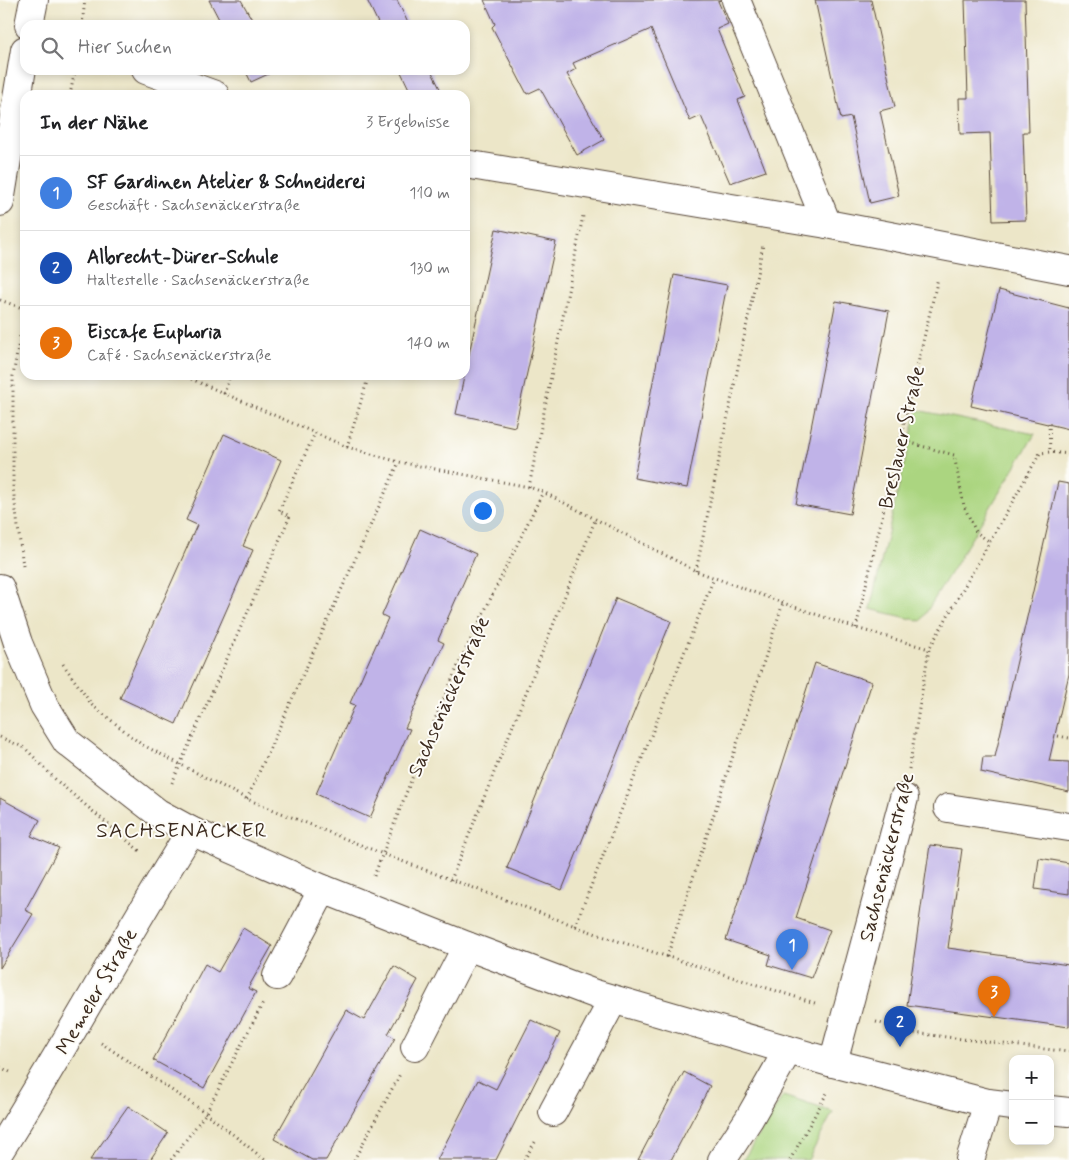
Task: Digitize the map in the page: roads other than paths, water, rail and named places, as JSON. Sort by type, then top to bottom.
[{"type":"street","points":[[30,20],[34,0]]},
{"type":"street","points":[[736,0],[827,224]]},
{"type":"street","points":[[0,202],[21,75]]},
{"type":"street","points":[[160,75],[201,90]]},
{"type":"street","points":[[470,165],[827,224],[1069,270]]},
{"type":"street","points":[[0,588],[18,643],[44,705],[67,742],[158,813],[191,831],[323,889],[467,946],[613,1000],[838,1064],[1001,1104],[970,1160]]},
{"type":"street","name":"Sachsenäckerstraße","points":[[838,1064],[846,1012],[904,798]]},
{"type":"street","points":[[948,808],[1069,827]]},
{"type":"street","name":"Memeler Straße","points":[[0,1150],[40,1087],[191,831]]},
{"type":"street","points":[[276,976],[323,889]]},
{"type":"street","points":[[414,1047],[467,946]]},
{"type":"street","points":[[552,1112],[613,1000]]},
{"type":"street","points":[[722,1160],[749,1119],[788,1050]]},
{"type":"street","points":[[1054,1110],[1069,1112]]},
{"type":"place","name":"SF Gardinen Atelier & Schneiderei","points":[[792,970]]},
{"type":"place","name":"Eiscafe Euphoria","points":[[994,1017]]},
{"type":"place","name":"Albrecht-Dürer-Schule","points":[[900,1047]]},
{"type":"district","name":"SACHSENÄCKER","points":[[182,830]]}]
